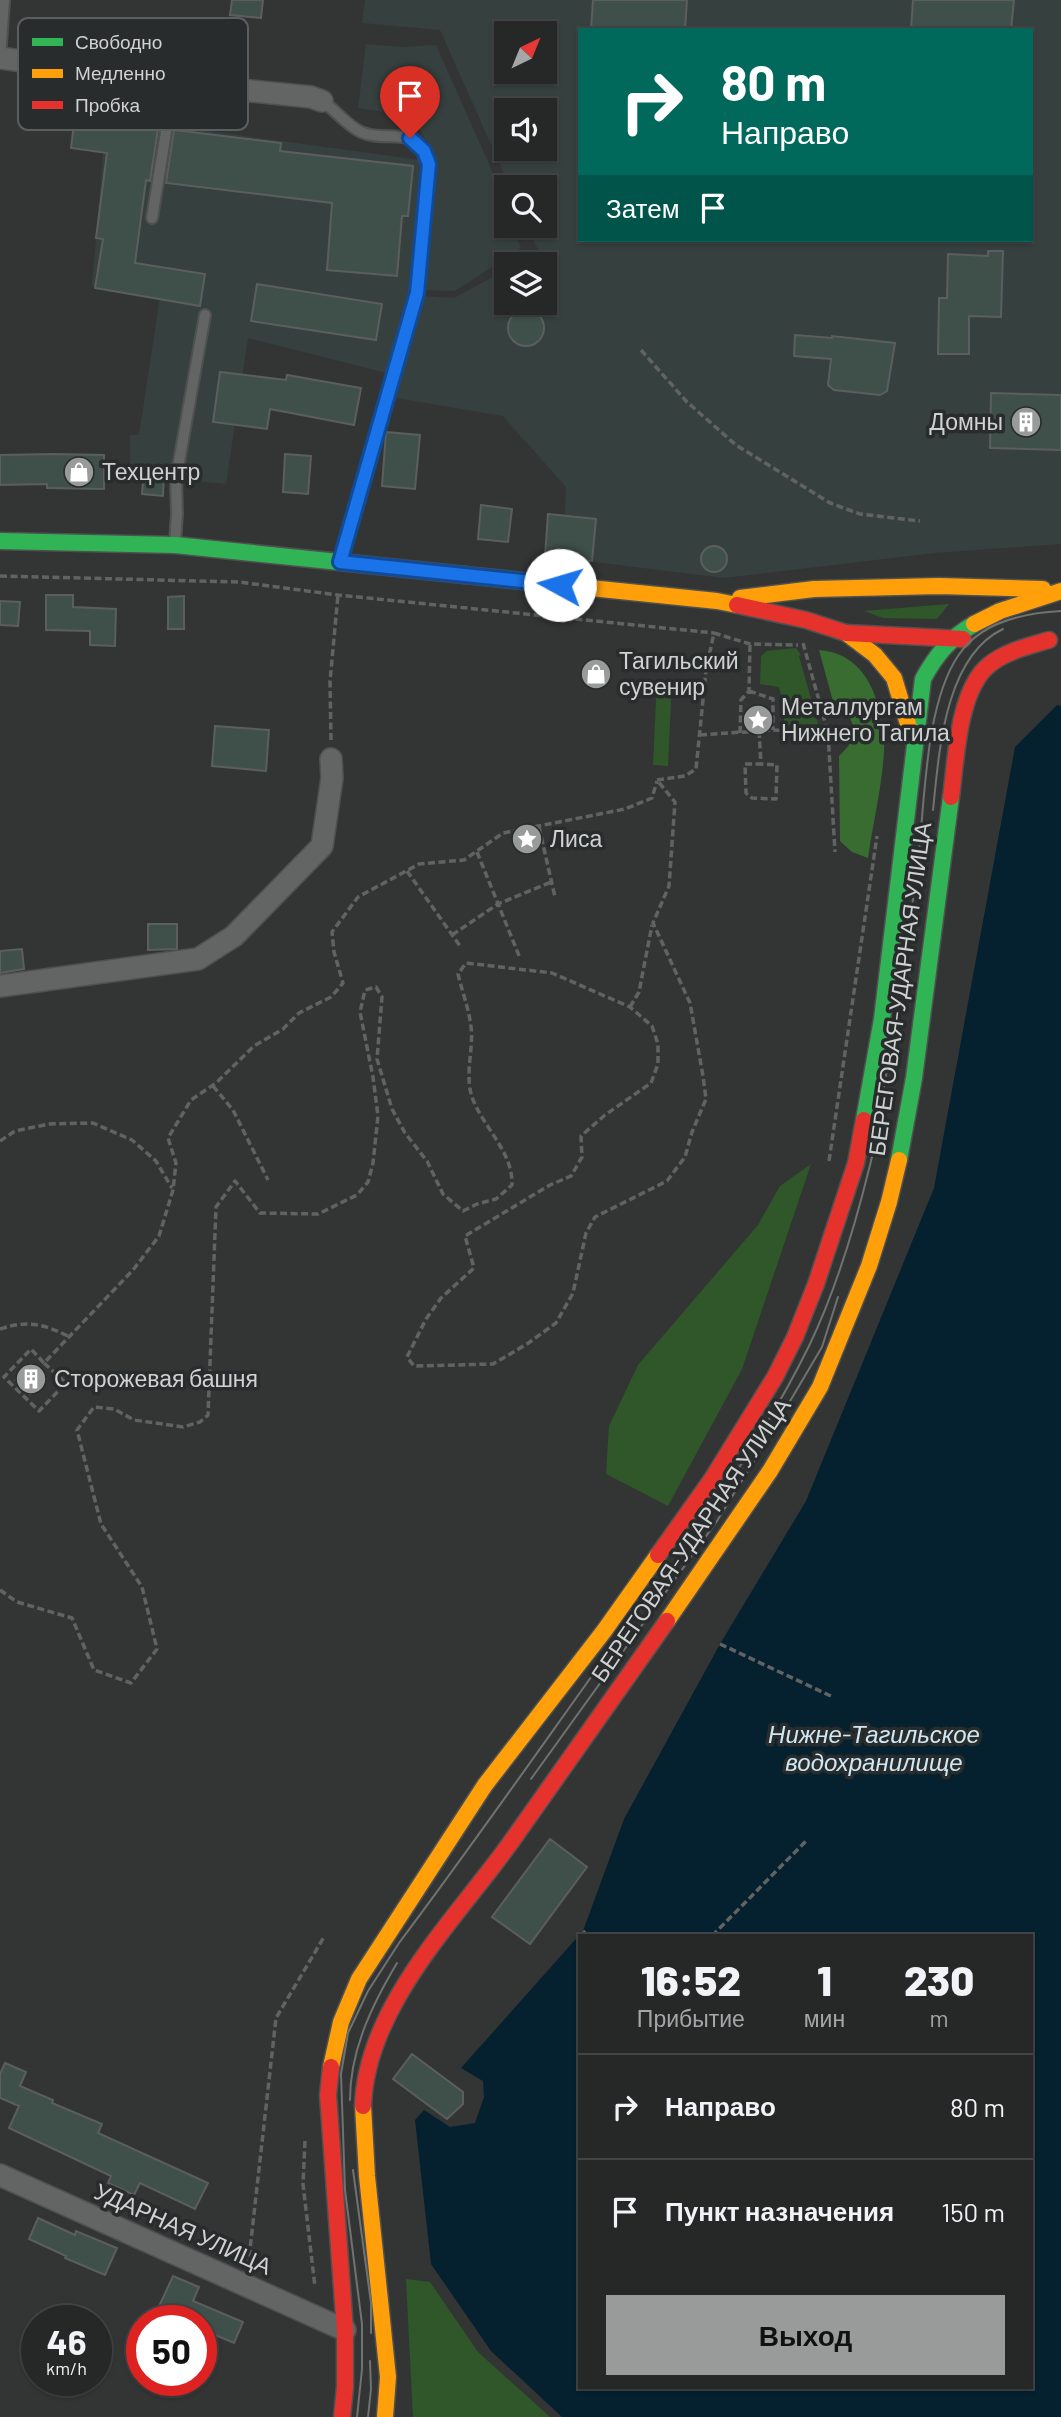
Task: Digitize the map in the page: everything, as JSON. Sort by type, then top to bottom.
[{"type":"main road","points":[[0,541],[175,545],[717,601],[806,620],[846,633],[980,639]]},
{"type":"main road","points":[[717,601],[814,589],[939,586],[1061,591]]},
{"type":"main road","name":"БЕРЕГОВАЯ-УДАРНАЯ УЛИЦА","points":[[342,2417],[345,2330],[328,2095],[332,2057],[341,2022],[359,1979],[485,1785],[604,1631],[712,1479],[775,1377],[795,1337],[816,1284],[856,1163],[882,1019],[923,679],[932,660],[949,639],[993,614],[1061,591]]},
{"type":"main road","name":"БЕРЕГОВАЯ-УДАРНАЯ УЛИЦА","points":[[846,633],[875,655],[894,678],[914,744]]},
{"type":"main road","points":[[1000,640],[1055,640]]},
{"type":"main road","name":"БЕРЕГОВАЯ-УДАРНАЯ УЛИЦА","points":[[385,2417],[388,2378],[367,2176],[363,2104],[366,2072],[376,2043],[410,1975],[509,1845],[673,1613],[770,1471],[820,1387],[869,1266],[889,1202],[903,1142],[961,725],[976,679],[995,660],[1017,648],[1055,640]]},
{"type":"street","points":[[0,58],[18,61]]},
{"type":"street","points":[[248,91],[311,97],[322,101]]},
{"type":"street","points":[[0,986],[198,959],[234,936],[322,846],[332,778],[331,759]]},
{"type":"street","name":"УДАРНАЯ УЛИЦА","points":[[0,2175],[345,2330]]},
{"type":"lane","points":[[0,58],[4,0]]},
{"type":"lane","points":[[322,101],[358,131],[410,138],[424,151],[429,164],[417,293],[340,562]]},
{"type":"lane","points":[[152,218],[166,130]]},
{"type":"lane","points":[[175,545],[176,479],[205,315]]},
{"type":"path","points":[[641,350],[687,402],[736,445],[830,503],[860,514],[920,521]]},
{"type":"path","points":[[0,576],[239,582],[338,595],[714,633],[750,644],[815,646]]},
{"type":"path","points":[[331,759],[330,681],[338,595]]},
{"type":"path","points":[[806,620],[803,645],[828,733],[835,852]]},
{"type":"path","points":[[657,780],[692,773],[696,769],[706,670],[714,633]]},
{"type":"path","points":[[740,734],[741,700],[749,691],[750,644]]},
{"type":"path","points":[[749,691],[773,699],[773,730]]},
{"type":"path","points":[[699,735],[773,730],[828,733]]},
{"type":"path","points":[[759,731],[761,764]]},
{"type":"path","points":[[761,764],[777,765],[776,799],[752,798],[746,793],[745,765],[761,764]]},
{"type":"path","points":[[44,1363],[132,1270],[159,1236],[173,1190],[176,1163],[168,1138],[191,1100],[213,1085],[254,1046],[283,1029],[299,1013],[331,997],[343,983],[331,932],[358,897],[419,864],[464,860],[503,833],[625,809],[652,798],[657,780]]},
{"type":"path","points":[[630,1007],[639,992],[653,923],[669,886],[675,802],[657,780]]},
{"type":"path","points":[[539,827],[555,897]]},
{"type":"path","points":[[828,1168],[879,827]]},
{"type":"path","points":[[477,852],[520,958]]},
{"type":"path","points":[[407,871],[460,946]]},
{"type":"path","points":[[452,935],[498,904],[551,882]]},
{"type":"path","points":[[0,1590],[18,1602],[72,1618],[94,1670],[131,1683],[157,1649],[142,1587],[101,1524],[77,1430],[94,1406],[114,1409],[134,1420],[183,1427],[200,1422],[208,1415],[216,1207],[235,1181],[260,1213],[303,1214],[318,1214],[356,1195],[368,1182],[373,1163],[377,1116],[373,1077],[359,1012],[365,990],[376,988],[382,997],[377,1059],[392,1110],[405,1133],[428,1161],[443,1194],[463,1211],[477,1203],[496,1199],[512,1185],[512,1174],[493,1133],[473,1101],[468,1064],[472,1028],[458,974],[466,963],[552,973],[630,1007],[652,1027],[658,1044],[659,1064],[651,1083],[605,1115],[581,1136],[582,1157],[571,1176],[550,1185],[465,1236],[474,1268],[441,1298],[426,1319],[407,1357],[414,1366],[493,1364],[556,1323],[573,1293],[586,1233],[596,1217],[667,1181],[685,1157],[706,1099],[690,1003],[653,923]]},
{"type":"path","points":[[213,1085],[233,1110],[268,1180]]},
{"type":"path","points":[[0,1141],[15,1130],[49,1124],[93,1123],[132,1140],[156,1161],[173,1190]]},
{"type":"path","points":[[0,1329],[20,1323],[48,1327],[69,1337]]},
{"type":"path","points":[[31,1349],[44,1363],[66,1383],[39,1411],[4,1377],[31,1349]]},
{"type":"path","points":[[720,1644],[833,1697]]},
{"type":"path","points":[[714,1934],[806,1841]]},
{"type":"path","points":[[247,2286],[276,2018],[324,1937]]},
{"type":"path","points":[[305,2128],[303,2183],[321,2319]]},
{"type":"shaded area","points":[[365,0],[1061,0],[1061,544],[935,553],[724,578],[545,556],[548,514],[565,515],[566,487],[503,416],[396,398],[420,296],[454,298],[494,276],[494,315],[557,315],[557,252],[539,252],[533,238],[557,238],[557,175],[505,175],[498,161],[557,161],[557,98],[494,98],[494,151],[440,30],[362,23]]},
{"type":"shaded area","points":[[366,44],[403,47],[436,45],[494,177],[494,238],[517,238],[521,248],[515,252],[494,252],[494,266],[455,291],[421,290],[434,157],[412,116],[358,108]]},
{"type":"shaded area","points":[[105,130],[201,130],[420,160],[412,281],[390,374],[248,338],[226,484],[130,474],[130,435],[139,435],[160,297],[92,286]]},
{"type":"green space","points":[[949,604],[937,619],[883,618],[864,611]]},
{"type":"green space","points":[[796,648],[801,655],[799,656],[818,724],[784,725],[784,708],[779,687],[760,684],[761,656],[767,651]]},
{"type":"green space","points":[[819,650],[833,653],[856,665],[871,686],[880,711],[884,741],[883,764],[868,858],[852,852],[840,841],[839,756],[853,737],[853,726],[848,715],[834,705]]},
{"type":"green space","points":[[657,679],[672,680],[668,766],[653,765]]},
{"type":"green space","points":[[811,1164],[742,1369],[668,1506],[606,1474],[609,1426],[638,1365],[758,1225],[780,1186]]},
{"type":"green space","points":[[406,2279],[430,2282],[478,2352],[550,2417],[413,2417]]},
{"type":"water","name":"Нижне-Тагильское водохранилище","points":[[1057,705],[1061,706],[1061,2417],[562,2417],[491,2351],[431,2264],[415,2120],[424,2110],[450,2127],[475,2123],[484,2097],[483,2081],[461,2068],[578,1937],[578,2389],[1033,2389],[1033,1934],[580,1934],[624,1819],[720,1644],[806,1501],[934,1188],[1015,747]]},
{"type":"building","points":[[232,0],[263,0],[261,18],[230,15]]},
{"type":"building","points":[[593,0],[687,0],[685,28],[591,28]]},
{"type":"building","points":[[913,0],[1014,0],[1011,28],[911,28]]},
{"type":"building","points":[[73,130],[158,130],[150,181],[146,180],[135,263],[205,274],[200,306],[95,288],[103,239],[96,238],[107,153],[71,148]]},
{"type":"building","points":[[174,130],[281,143],[280,151],[413,166],[408,216],[402,216],[397,276],[327,270],[332,203],[166,183]]},
{"type":"building","points":[[988,251],[1003,251],[1001,317],[969,316],[969,354],[938,354],[939,298],[947,298],[948,254],[988,256]]},
{"type":"building","points":[[257,284],[382,304],[376,340],[251,321]]},
{"type":"building","points":[[515,315],[537,315],[542,321],[542,335],[533,344],[519,344],[510,335],[508,328]]},
{"type":"building","points":[[795,335],[895,343],[887,391],[880,395],[834,390],[828,385],[831,359],[794,356]]},
{"type":"building","points":[[220,372],[286,380],[287,375],[361,388],[354,425],[270,409],[267,429],[213,422]]},
{"type":"building","name":"Домны","points":[[991,393],[1061,395],[1061,450],[990,448]]},
{"type":"building","points":[[386,432],[420,435],[415,489],[382,486]]},
{"type":"building","points":[[285,454],[311,456],[308,494],[283,492]]},
{"type":"building","points":[[0,455],[104,455],[104,489],[47,488],[47,484],[0,485]]},
{"type":"building","points":[[144,470],[164,472],[163,496],[142,494]]},
{"type":"building","points":[[481,505],[512,509],[508,542],[478,539]]},
{"type":"building","points":[[548,514],[596,519],[592,561],[545,556]]},
{"type":"building","points":[[714,546],[723,550],[727,559],[723,568],[714,572],[705,568],[701,559],[705,550]]},
{"type":"building","points":[[46,595],[73,595],[73,607],[116,609],[115,646],[90,645],[90,631],[46,630]]},
{"type":"building","points":[[184,596],[184,629],[168,629],[168,597]]},
{"type":"building","points":[[0,601],[20,602],[18,626],[0,625]]},
{"type":"building","points":[[215,726],[269,730],[266,771],[212,766]]},
{"type":"building","points":[[148,924],[177,924],[177,949],[148,950]]},
{"type":"building","points":[[22,949],[24,969],[0,973],[0,951]]},
{"type":"building","name":"Сторожевая башня","points":[[31,1364],[46,1379],[30,1394],[16,1380]]},
{"type":"building","points":[[550,1839],[587,1867],[530,1944],[492,1917]]},
{"type":"building","points":[[412,2054],[463,2092],[463,2104],[447,2119],[393,2079]]},
{"type":"building","points":[[5,2063],[26,2072],[20,2086],[102,2124],[98,2133],[208,2183],[195,2209],[140,2183],[134,2195],[108,2183],[111,2176],[9,2128],[19,2106],[0,2098],[0,2074]]},
{"type":"building","points":[[38,2218],[75,2235],[76,2231],[117,2248],[105,2275],[29,2239]]},
{"type":"building","points":[[173,2276],[199,2287],[193,2301],[203,2305],[160,2305]]},
{"type":"building","points":[[217,2311],[243,2322],[234,2343],[217,2336]]},
{"type":"tram line","points":[[357,2417],[362,2369],[362,2324],[345,2190],[341,2074],[348,2033],[368,1991],[399,1943],[713,1507],[764,1428],[809,1346],[844,1259],[874,1150],[918,861],[928,754],[947,676],[967,644],[990,627],[1018,617],[1061,611]]},
{"type":"tram line","points":[[933,810],[942,736],[957,684],[968,661],[983,643],[1003,629]]},
{"type":"tram line","points":[[783,1413],[822,1347],[838,1297]]},
{"type":"tram line","points":[[531,1779],[717,1521],[767,1440]]},
{"type":"tram line","points":[[350,2100],[354,2063],[364,2028],[397,1963]]},
{"type":"tram line","points":[[353,2170],[371,2303],[371,2333]]},
{"type":"tram line","points":[[368,2417],[370,2361]]},
{"type":"traffic: fast","points":[[0,541],[175,545],[465,575]]},
{"type":"traffic: fast","points":[[864,1120],[882,1019],[923,679],[944,648],[974,624]]},
{"type":"traffic: fast","points":[[899,1160],[914,1078],[951,797]]},
{"type":"traffic: slow","points":[[465,575],[737,605]]},
{"type":"traffic: slow","points":[[740,598],[814,589],[939,586],[1043,589]]},
{"type":"traffic: slow","points":[[974,624],[1000,611],[1061,591]]},
{"type":"traffic: slow","points":[[846,633],[875,655],[894,678],[911,734]]},
{"type":"traffic: slow","points":[[667,1621],[770,1471],[820,1387],[869,1266],[899,1160]]},
{"type":"traffic: slow","points":[[331,2067],[341,2022],[359,1979],[485,1785],[604,1631],[658,1555]]},
{"type":"traffic: slow","points":[[363,2106],[367,2176],[388,2377],[385,2417]]},
{"type":"traffic: jam","points":[[737,605],[806,620],[846,633],[963,639]]},
{"type":"traffic: jam","points":[[951,797],[960,726],[971,691],[979,676],[1003,656],[1049,640]]},
{"type":"traffic: jam","points":[[658,1555],[712,1479],[775,1377],[795,1337],[816,1284],[856,1163],[864,1120]]},
{"type":"traffic: jam","points":[[363,2106],[368,2069],[380,2033],[418,1965],[511,1842],[667,1621]]},
{"type":"traffic: jam","points":[[331,2067],[328,2095],[345,2330],[342,2417]]},
{"type":"place","name":"Домны","points":[[1026,422]]},
{"type":"place","name":"Техцентр","points":[[79,472]]},
{"type":"place","name":"Тагильский сувенир","points":[[596,674]]},
{"type":"place","name":"Металлургам Нижнего Тагила","points":[[758,720]]},
{"type":"place","name":"Лиса","points":[[527,839]]},
{"type":"place","name":"Сторожевая башня","points":[[31,1379]]},
{"type":"route","points":[[410,138],[424,151],[429,164],[417,293],[340,562],[560,585]]}]
